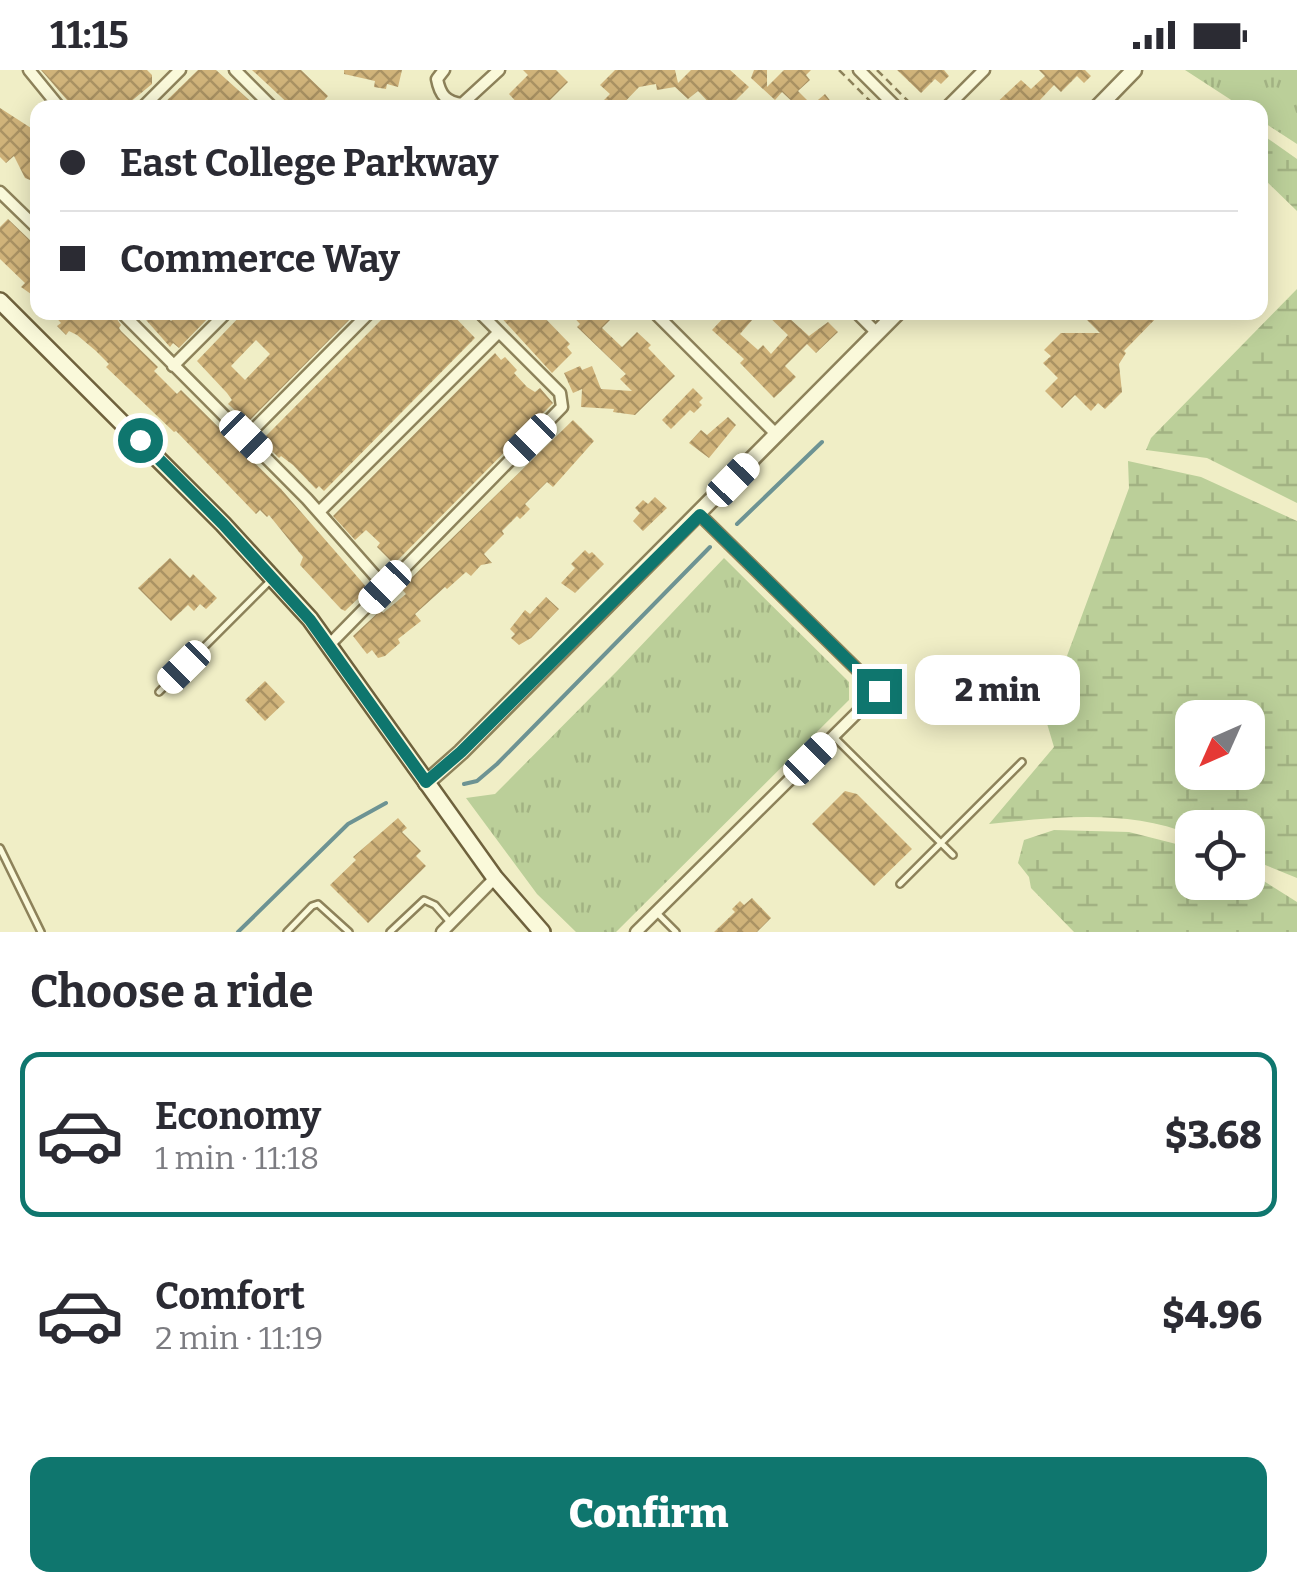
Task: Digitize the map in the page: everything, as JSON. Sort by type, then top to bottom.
[{"type":"main road","points":[[0,301],[273,578],[329,645],[495,878],[542,932]]},
{"type":"street","points":[[29,70],[53,100]]},
{"type":"street","points":[[235,70],[265,100]]},
{"type":"street","points":[[444,70],[438,79],[440,91],[448,100]]},
{"type":"street","points":[[466,100],[499,70]]},
{"type":"street","points":[[858,70],[889,100]]},
{"type":"street","points":[[954,100],[984,70]]},
{"type":"street","points":[[1105,100],[1134,70]]},
{"type":"street","points":[[149,100],[172,73]]},
{"type":"street","points":[[0,192],[30,221]]},
{"type":"street","points":[[26,217],[30,215]]},
{"type":"street","points":[[128,320],[319,512],[385,587]]},
{"type":"street","points":[[173,366],[219,320]]},
{"type":"street","points":[[246,437],[362,320]]},
{"type":"street","points":[[329,645],[562,407],[560,393],[487,320]]},
{"type":"street","points":[[662,320],[778,435]]},
{"type":"street","points":[[864,320],[878,334]]},
{"type":"street","points":[[426,782],[700,515],[891,320]]},
{"type":"street","points":[[319,512],[498,332]]},
{"type":"street","points":[[636,932],[879,691],[700,515]]},
{"type":"street","points":[[447,928],[495,878]]},
{"type":"lane","points":[[159,692],[273,578]]},
{"type":"lane","points":[[833,736],[953,856]]},
{"type":"lane","points":[[900,884],[1022,762]]},
{"type":"lane","points":[[0,848],[41,932]]},
{"type":"lane","points":[[390,932],[424,900],[435,904],[447,928]]},
{"type":"lane","points":[[287,932],[318,904],[349,932]]},
{"type":"lane","points":[[656,912],[676,932]]},
{"type":"path","points":[[838,70],[869,100]]},
{"type":"path","points":[[876,70],[906,100]]},
{"type":"green space","points":[[1185,70],[1297,70],[1297,144],[1268,125],[1268,100],[1231,100]]},
{"type":"green space","points":[[1268,139],[1297,159],[1297,211],[1268,183]]},
{"type":"green space","points":[[1297,289],[1297,503],[1207,458],[1146,450],[1151,438]]},
{"type":"green space","points":[[1128,461],[1201,477],[1297,521],[1297,878],[1265,865],[1265,810],[1175,810],[1175,829],[1143,821],[1092,817],[989,824],[1054,747],[1037,690],[1064,664],[1129,488]]},
{"type":"green space","points":[[724,558],[849,682],[849,700],[616,932],[576,932],[537,894],[466,798],[495,794]]},
{"type":"green space","points":[[1054,830],[1129,832],[1175,844],[1175,900],[1265,900],[1265,882],[1297,902],[1297,932],[1074,932],[1031,888],[1029,877],[1018,863],[1024,840]]},
{"type":"building","points":[[41,70],[147,70],[152,75],[152,84],[133,100],[67,100]]},
{"type":"building","points":[[198,70],[216,70],[249,100],[167,100]]},
{"type":"building","points":[[252,70],[301,70],[328,96],[324,100],[284,100]]},
{"type":"building","points":[[344,70],[402,70],[398,87],[387,84],[386,89],[374,87],[375,81],[344,74]]},
{"type":"building","points":[[523,70],[556,70],[568,82],[550,100],[515,100],[509,94],[528,75]]},
{"type":"building","points":[[615,70],[675,70],[678,83],[691,70],[730,70],[749,87],[736,100],[706,100],[698,91],[688,99],[675,87],[657,90],[656,84],[639,87],[627,100],[604,100],[610,94],[600,85]]},
{"type":"building","points":[[754,70],[767,70],[767,87],[784,70],[811,70],[806,75],[810,80],[798,91],[807,100],[790,100],[782,92],[775,100],[751,78]]},
{"type":"building","points":[[897,70],[944,70],[949,76],[941,84],[935,79],[921,93]]},
{"type":"building","points":[[1039,70],[1085,70],[1091,76],[1084,83],[1077,76],[1061,92],[1054,85],[1040,100],[1000,100],[1021,80],[1031,89],[1045,76]]},
{"type":"building","points":[[0,108],[30,127],[30,180],[25,178],[14,156],[6,163],[0,157]]},
{"type":"building","points":[[8,219],[30,240],[30,293],[21,287],[25,283],[0,259],[0,227]]},
{"type":"building","points":[[58,320],[118,320],[121,331],[158,367],[154,371],[177,394],[181,390],[281,489],[368,589],[345,611],[341,609],[300,565],[303,557],[269,515],[260,510],[256,514],[176,431],[106,367],[109,364],[96,351],[77,335],[69,331],[66,335],[57,326],[61,323]]},
{"type":"building","points":[[146,320],[206,320],[179,348],[173,343],[170,347]]},
{"type":"building","points":[[236,320],[349,320],[248,422],[228,404],[232,400],[197,361]],"holes":[[[256,340],[270,354],[245,380],[231,366]]]},
{"type":"building","points":[[381,320],[458,320],[475,338],[324,491],[319,486],[316,489],[293,465],[279,458],[263,442]]},
{"type":"building","points":[[503,320],[547,320],[570,344],[567,347],[572,353],[552,373]]},
{"type":"building","points":[[576,320],[610,320],[602,328],[622,347],[637,332],[675,376],[635,415],[581,407],[582,389],[573,393],[564,373],[580,366],[582,370],[592,366],[601,389],[632,391],[620,379],[626,374],[577,327],[580,324]]},
{"type":"building","points":[[721,320],[752,320],[740,334],[758,350],[763,345],[771,354],[788,335],[772,320],[791,320],[809,336],[828,322],[838,332],[816,353],[807,344],[785,366],[796,377],[774,398],[740,363],[744,359],[712,330]]},
{"type":"building","points":[[1087,320],[1154,320],[1124,351],[1119,364],[1122,392],[1105,409],[1098,403],[1091,411],[1075,395],[1062,408],[1045,391],[1058,378],[1043,363],[1051,356],[1044,350],[1061,333],[1100,333]]},
{"type":"building","points":[[495,353],[501,360],[505,357],[527,387],[535,392],[540,388],[553,403],[394,564],[366,530],[355,540],[333,516]]},
{"type":"building","points":[[693,388],[703,398],[699,402],[702,405],[694,413],[690,410],[671,429],[662,420]]},
{"type":"building","points":[[728,417],[736,425],[709,458],[689,443],[701,430],[707,435]]},
{"type":"building","points":[[573,420],[594,441],[553,487],[547,482],[525,504],[530,509],[502,531],[504,534],[484,554],[492,563],[481,565],[471,576],[466,572],[445,587],[415,614],[421,621],[398,639],[400,643],[385,656],[378,658],[372,650],[367,654],[353,636],[406,594],[401,588]]},
{"type":"building","points":[[655,497],[667,508],[643,531],[633,521],[640,513],[635,508],[643,500],[648,504]]},
{"type":"building","points":[[585,550],[604,564],[575,593],[561,583],[575,568],[571,564]]},
{"type":"building","points":[[170,558],[217,598],[206,609],[200,604],[194,611],[188,605],[171,621],[138,588]]},
{"type":"building","points":[[546,597],[559,609],[519,645],[511,638],[515,634],[510,629],[525,610],[530,614]]},
{"type":"building","points":[[265,681],[285,702],[265,721],[245,700]]},
{"type":"building","points":[[845,791],[857,794],[912,849],[874,886],[812,824]]},
{"type":"building","points":[[398,818],[407,828],[402,832],[421,851],[416,856],[426,866],[368,923],[330,885],[356,860],[353,857]]},
{"type":"building","points":[[752,898],[771,918],[757,932],[714,932],[735,912],[732,909],[740,901],[744,905]]},
{"type":"waterway","points":[[737,524],[822,442]]},
{"type":"waterway","points":[[464,784],[477,781],[497,764],[710,547]]},
{"type":"waterway","points":[[238,932],[348,824],[386,803]]},
{"type":"route","points":[[140,440],[310,620],[426,782],[700,515],[879,691]]}]
